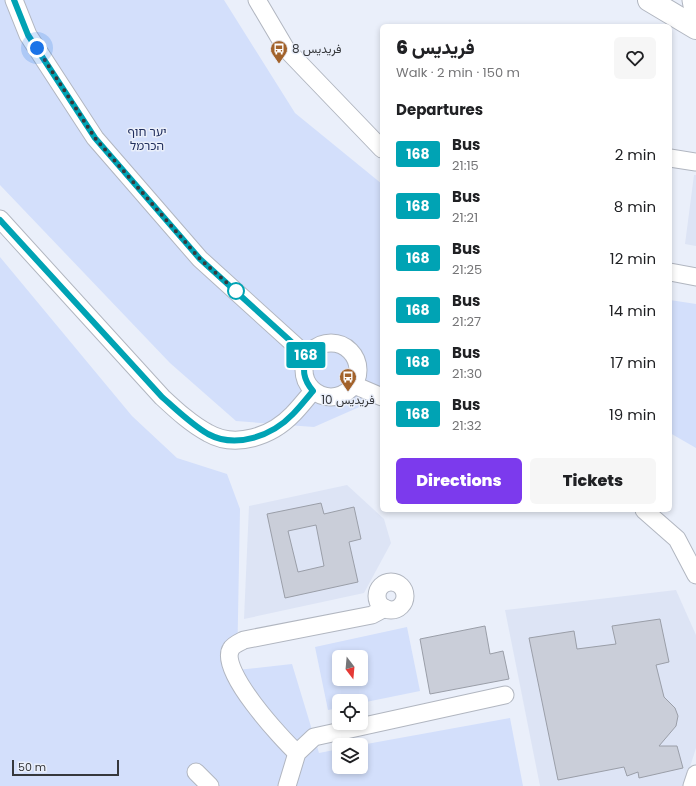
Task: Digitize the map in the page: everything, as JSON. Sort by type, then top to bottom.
[{"type":"street","points":[[14,0],[28,35],[95,138],[200,259],[307,356]]},
{"type":"street","points":[[257,0],[286,49],[380,148]]},
{"type":"street","points":[[650,0],[696,28]]},
{"type":"street","points":[[691,0],[696,28]]},
{"type":"street","points":[[672,158],[696,162]]},
{"type":"street","points":[[0,220],[162,397],[189,421],[209,434],[226,440],[245,440],[263,435],[276,428],[292,415],[313,391]]},
{"type":"street","points":[[672,272],[696,277]]},
{"type":"street","points":[[333,343],[345,347],[352,353],[358,368],[354,385],[348,392],[339,396],[330,398],[320,396],[307,384],[304,374],[304,365],[307,356],[320,345],[333,343]]},
{"type":"street","points":[[354,385],[380,396]]},
{"type":"street","points":[[646,512],[677,539],[696,575]]},
{"type":"street","points":[[297,753],[244,691],[231,663],[231,648],[244,640],[372,615],[385,608]]},
{"type":"street","points":[[288,786],[297,753],[314,737],[505,695]]},
{"type":"street","points":[[196,772],[210,786]]},
{"type":"street","points":[[692,786],[696,774]]},
{"type":"shaded area","points":[[694,175],[696,175],[696,246],[685,244]]},
{"type":"shaded area","points":[[347,485],[384,519],[391,543],[364,593],[244,619],[249,506]]},
{"type":"shaded area","points":[[676,590],[696,635],[696,748],[684,786],[540,786],[505,610]]},
{"type":"green space","name":"יער חוף הכרמל","points":[[0,0],[224,0],[295,113],[380,182],[380,398],[314,427],[236,421],[170,363],[0,185]]},
{"type":"green space","points":[[0,257],[132,416],[177,458],[227,474],[240,509],[237,670],[292,664],[319,753],[332,750],[332,774],[368,774],[368,744],[510,718],[523,786],[0,786]]},
{"type":"green space","points":[[672,300],[696,304],[696,448],[672,434]]},
{"type":"green space","points":[[407,627],[420,691],[368,702],[368,694],[332,694],[332,709],[328,710],[315,647]]},
{"type":"building","points":[[321,503],[324,514],[354,507],[361,539],[349,542],[358,582],[285,598],[267,514]],"holes":[[[316,525],[324,566],[298,572],[288,531]]]},
{"type":"building","points":[[660,619],[669,662],[656,665],[664,697],[675,708],[678,716],[676,726],[659,746],[677,746],[683,768],[639,778],[638,772],[627,776],[624,767],[558,780],[529,638],[574,631],[577,649],[616,644],[612,626]]},
{"type":"building","points":[[485,626],[490,654],[503,651],[509,679],[430,694],[420,639]]},
{"type":"bus line","name":"168","points":[[0,220],[162,397],[189,421],[209,434],[226,440],[245,440],[263,435],[276,428],[292,415],[313,391],[307,384],[304,374],[304,365],[307,356],[200,259],[95,138],[28,35],[14,0]]},
{"type":"place","name":"فريديس 8","points":[[279,64]]},
{"type":"place","name":"فريديس 10","points":[[348,392]]},
{"type":"route","points":[[37,48],[95,138],[200,259],[236,291]]}]
